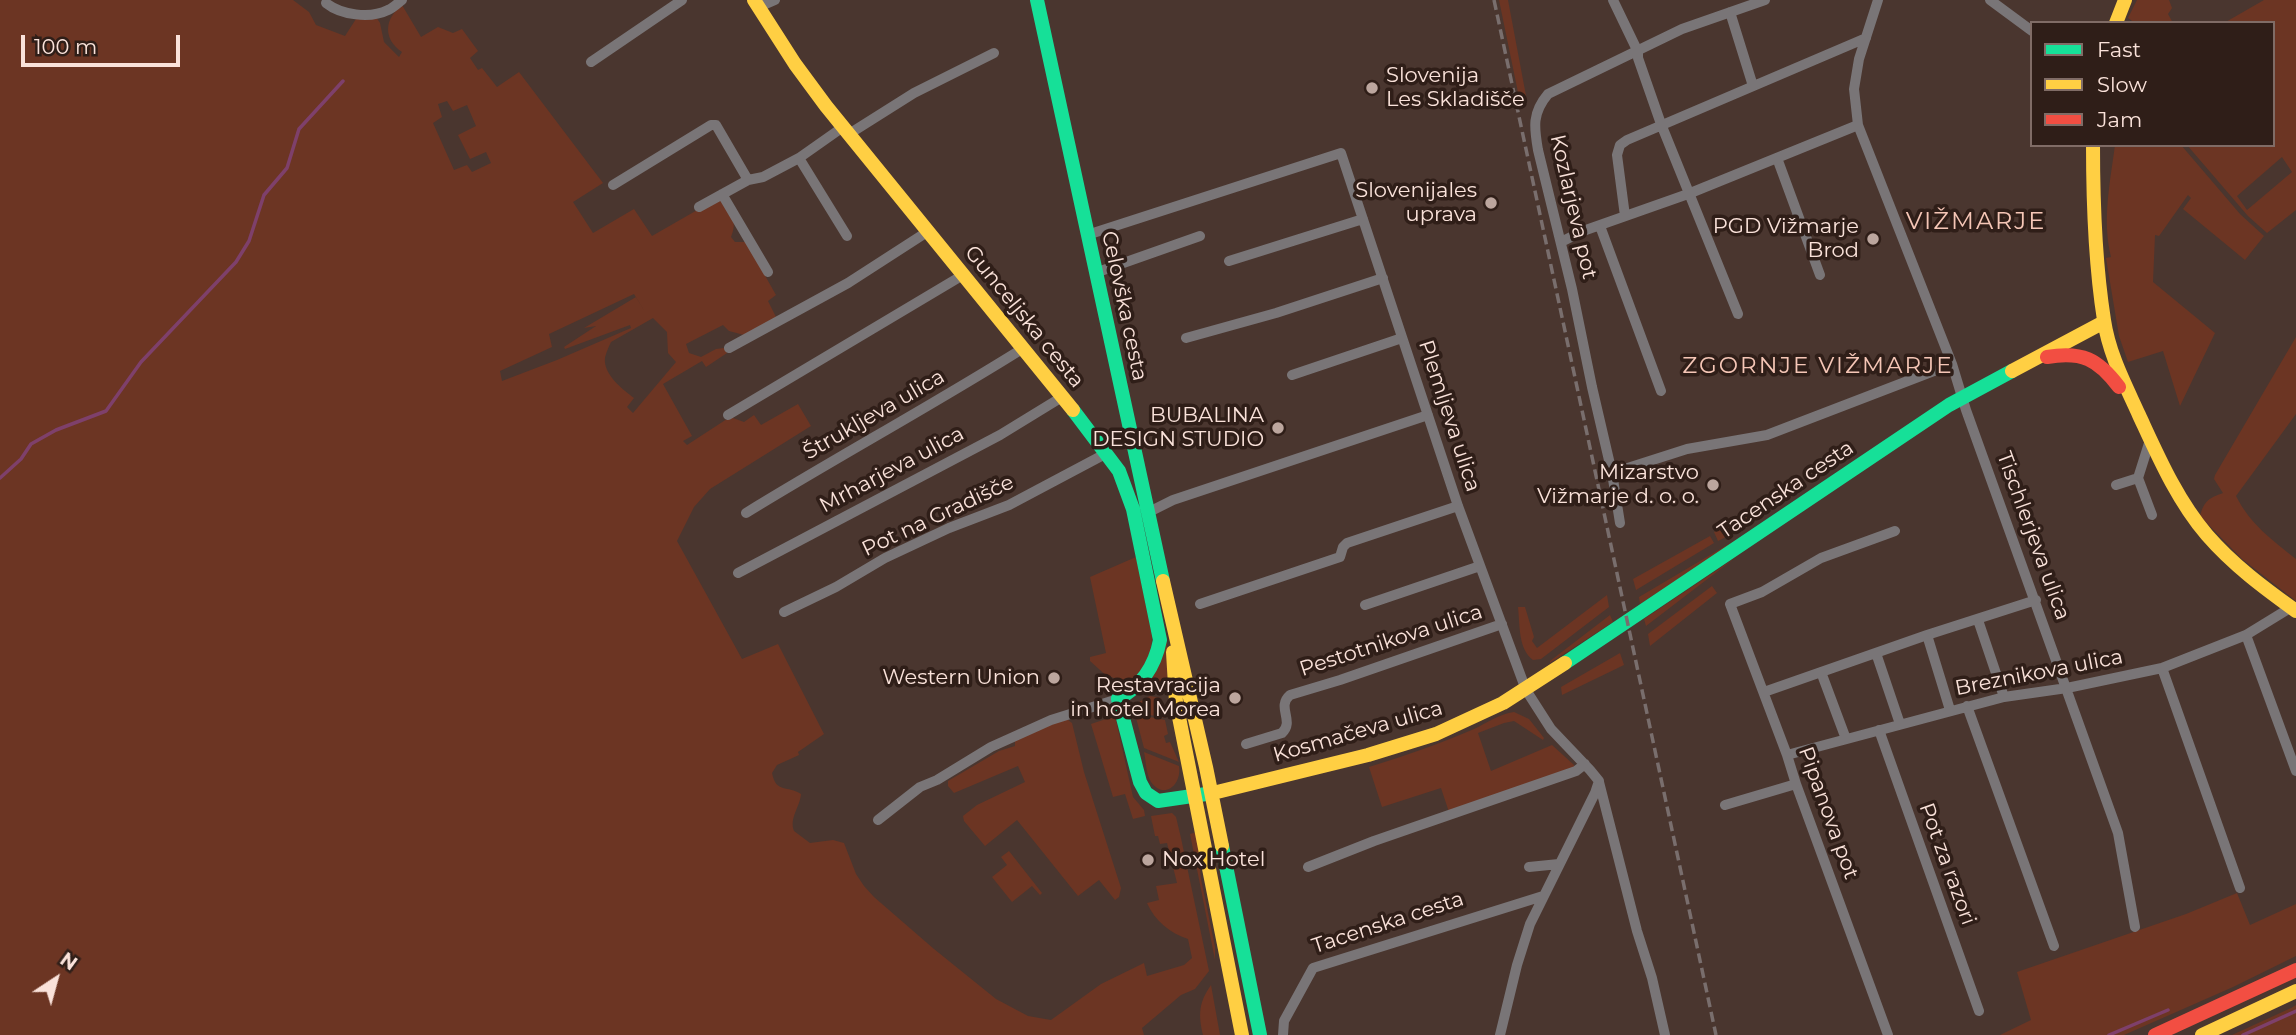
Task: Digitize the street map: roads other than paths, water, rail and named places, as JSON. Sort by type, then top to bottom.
[{"type":"main road","name":"Celovška cesta","points":[[1037,0],[1147,513],[1212,793],[1260,1035]]},
{"type":"main road","points":[[2117,21],[2125,0]]},
{"type":"main road","name":"Gunceljska cesta","points":[[757,4],[795,64],[846,130],[1119,471],[1130,499],[1159,632],[1154,661],[1145,677],[1124,696]]},
{"type":"main road","points":[[2092,147],[2092,212],[2104,323],[2117,368],[2178,494],[2207,535],[2251,578],[2293,609]]},
{"type":"main road","name":"Tacenska cesta","points":[[1526,690],[1962,397],[2104,323]]},
{"type":"main road","points":[[2035,360],[2070,354],[2091,359],[2108,373],[2140,418]]},
{"type":"main road","name":"Celovška cesta","points":[[1172,621],[1175,693],[1242,1035]]},
{"type":"main road","name":"Kosmačeva ulica","points":[[1195,797],[1368,755],[1436,734],[1482,714],[1526,690]]},
{"type":"main road","points":[[1124,696],[1136,773],[1146,793],[1151,799],[1159,801],[1195,797]]},
{"type":"main road","points":[[2155,1035],[2296,970]]},
{"type":"main road","points":[[2202,1035],[2296,991]]},
{"type":"street","points":[[326,3],[333,8],[364,15],[388,10],[402,0]]},
{"type":"street","points":[[591,62],[682,0]]},
{"type":"street","points":[[757,4],[775,0]]},
{"type":"street","points":[[1613,0],[1638,52],[1661,124],[1738,314]]},
{"type":"street","name":"Kozlarjeva pot","points":[[1620,523],[1612,473],[1538,150],[1535,132],[1538,106],[1548,94],[1682,29],[1730,12],[1749,2],[1765,0]]},
{"type":"street","name":"Tischlerjeva ulica","points":[[1878,0],[1859,59],[1854,89],[1858,125],[1952,364],[2118,833],[2135,927]]},
{"type":"street","points":[[1990,0],[2030,30]]},
{"type":"street","points":[[1730,12],[1753,86]]},
{"type":"street","points":[[1625,216],[1619,187],[1618,150],[1627,140],[1866,38]]},
{"type":"street","points":[[699,207],[748,180],[763,177],[914,93],[994,53]]},
{"type":"street","points":[[613,185],[711,125],[716,125],[719,129],[748,180]]},
{"type":"street","points":[[1561,242],[1858,125]]},
{"type":"street","name":"Plemljeva ulica","points":[[1087,235],[1341,153],[1458,506],[1526,690]]},
{"type":"street","points":[[799,158],[847,236]]},
{"type":"street","points":[[1777,158],[1820,275]]},
{"type":"street","points":[[722,194],[768,272]]},
{"type":"street","points":[[1229,261],[1363,219]]},
{"type":"street","points":[[1600,226],[1661,391]]},
{"type":"street","points":[[729,348],[848,283],[927,232]]},
{"type":"street","points":[[1095,273],[1199,236]]},
{"type":"street","points":[[728,415],[962,275]]},
{"type":"street","points":[[1186,338],[1276,313],[1383,278]]},
{"type":"street","points":[[1292,375],[1402,338]]},
{"type":"street","name":"Štrukljeva ulica","points":[[746,513],[838,457],[954,392],[1022,349]]},
{"type":"street","points":[[1612,473],[1677,452],[1767,435],[1952,364]]},
{"type":"street","name":"Mrharjeva ulica","points":[[738,572],[1000,435],[1062,397]]},
{"type":"street","points":[[1147,513],[1173,500],[1428,415]]},
{"type":"street","points":[[2151,440],[2138,478],[2152,515]]},
{"type":"street","name":"Pot na Gradišče","points":[[784,612],[885,558],[949,528],[1009,505],[1107,453]]},
{"type":"street","points":[[2116,485],[2138,478]]},
{"type":"street","points":[[1200,604],[1340,556],[1343,547],[1348,543],[1458,506]]},
{"type":"street","name":"Pipanova pot","points":[[1888,1035],[1730,604],[1762,592],[1821,558],[1895,531]]},
{"type":"street","points":[[1365,605],[1480,566]]},
{"type":"street","points":[[1764,692],[2036,600]]},
{"type":"street","name":"Breznikova ulica","points":[[1787,754],[2004,697],[2067,688],[2162,668],[2246,635],[2293,609]]},
{"type":"street","points":[[1978,620],[2004,697]]},
{"type":"street","name":"Pestotnikova ulica","points":[[1246,744],[1282,733],[1286,729],[1288,723],[1283,706],[1290,695],[1502,624]]},
{"type":"street","points":[[1927,635],[1950,710]]},
{"type":"street","points":[[2246,635],[2296,771]]},
{"type":"street","points":[[1875,653],[1900,724]]},
{"type":"street","points":[[2162,668],[2240,888]]},
{"type":"street","points":[[1821,672],[1846,738]]},
{"type":"street","points":[[1526,690],[1551,729],[1598,781],[1665,1035]]},
{"type":"street","points":[[878,820],[920,787],[937,780],[991,747],[1051,720],[1124,696]]},
{"type":"street","points":[[1967,706],[2054,946]]},
{"type":"street","name":"Pot za razori","points":[[1879,730],[1979,1011]]},
{"type":"street","points":[[1308,867],[1374,841],[1576,771],[1585,764]]},
{"type":"street","points":[[1500,1035],[1524,940],[1595,793],[1598,781]]},
{"type":"street","points":[[1725,805],[1796,784]]},
{"type":"street","points":[[1529,867],[1559,864]]},
{"type":"street","name":"Tacenska cesta","points":[[1282,1033],[1284,1021],[1312,968],[1543,896]]},
{"type":"waterway","points":[[0,478],[21,459],[31,444],[56,430],[106,411],[141,362],[236,262],[249,241],[264,195],[287,168],[299,129],[343,81]]},
{"type":"waterway","points":[[2109,1035],[2168,1010]]},
{"type":"waterway","points":[[2243,1035],[2296,1011]]},
{"type":"railway","points":[[1494,0],[1716,1035]]},
{"type":"place","name":"Slovenija Les Skladišče","points":[[1372,88]]},
{"type":"place","name":"Slovenijales uprava","points":[[1491,203]]},
{"type":"place","name":"PGD Vižmarje Brod","points":[[1873,239]]},
{"type":"place","name":"BUBALINA DESIGN STUDIO","points":[[1278,428]]},
{"type":"place","name":"Mizarstvo Vižmarje d. o. o.","points":[[1713,485]]},
{"type":"place","name":"Western Union","points":[[1054,678]]},
{"type":"place","name":"Restavracija in hotel Morea","points":[[1235,698]]},
{"type":"place","name":"Nox Hotel","points":[[1148,860]]},
{"type":"district","name":"VIŽMARJE","points":[[1976,222]]},
{"type":"district","name":"ZGORNJE VIŽMARJE","points":[[1818,366]]}]
